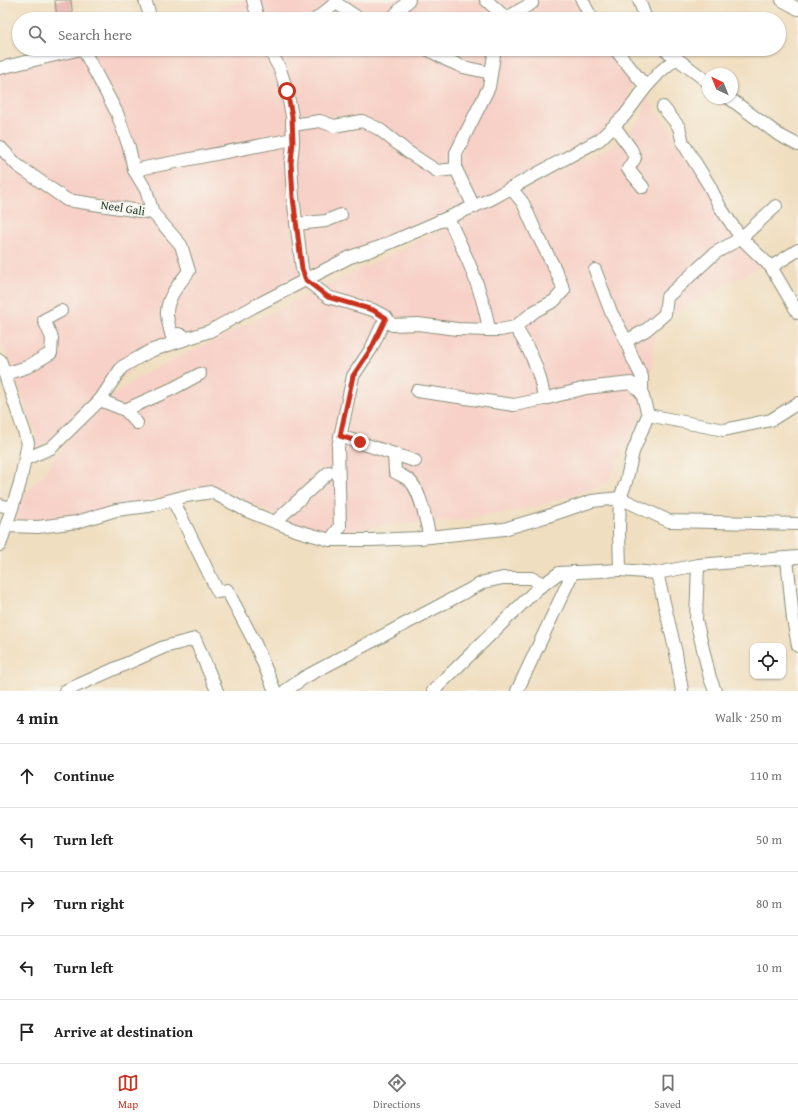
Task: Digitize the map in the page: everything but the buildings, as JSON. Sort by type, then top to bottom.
[{"type":"street","points":[[145,0],[149,12]]},
{"type":"street","points":[[253,0],[254,12]]},
{"type":"street","points":[[398,12],[409,0]]},
{"type":"street","points":[[486,0],[499,12]]},
{"type":"street","points":[[582,0],[588,12]]},
{"type":"street","points":[[639,0],[643,12]]},
{"type":"street","points":[[782,0],[798,8]]},
{"type":"street","points":[[324,12],[336,1],[351,12]]},
{"type":"street","points":[[516,12],[533,1]]},
{"type":"street","points":[[0,68],[52,56]]},
{"type":"street","points":[[86,56],[117,114],[129,147],[134,170],[146,190],[153,213]]},
{"type":"street","points":[[274,56],[287,91],[292,125],[293,139],[291,163],[296,224],[302,269],[306,280],[328,297],[373,310],[386,318],[392,325],[418,324],[456,329],[489,330],[500,330],[515,327],[535,311],[554,301],[564,290],[523,203],[511,188]]},
{"type":"street","points":[[440,56],[463,67],[491,73]]},
{"type":"street","points":[[474,207],[456,169],[456,153],[489,87],[494,56]]},
{"type":"street","points":[[621,56],[646,87]]},
{"type":"street","points":[[673,56],[702,78]]},
{"type":"street","points":[[25,459],[51,448],[100,400],[122,367],[150,350],[210,331],[350,257],[380,247],[474,207],[599,140],[625,115],[646,87],[660,72],[676,58]]},
{"type":"street","points":[[737,104],[779,135],[798,145]]},
{"type":"street","points":[[663,107],[679,128],[684,142],[720,207],[741,238],[771,267],[798,313]]},
{"type":"street","points":[[292,125],[320,121],[334,126],[362,121],[379,129],[408,152],[437,171],[456,169]]},
{"type":"street","points":[[614,126],[631,149],[635,158],[628,170],[643,187]]},
{"type":"street","points":[[134,170],[293,139]]},
{"type":"street","name":"Neel Gali","points":[[0,147],[17,165],[67,200],[153,213],[181,245],[189,271],[175,289],[169,303],[167,315],[172,337],[178,334],[188,338]]},
{"type":"street","points":[[626,342],[646,330],[665,314],[667,297],[715,253],[741,238],[776,206]]},
{"type":"street","points":[[296,224],[326,221],[341,215]]},
{"type":"street","points":[[439,221],[449,220],[457,236],[475,279],[486,312],[489,330]]},
{"type":"street","points":[[771,267],[798,250]]},
{"type":"street","points":[[595,270],[611,312],[642,377],[642,393],[648,415],[633,452],[626,482],[620,498],[620,570]]},
{"type":"street","points":[[5,374],[27,367],[51,353],[52,338],[44,320],[61,311]]},
{"type":"street","points":[[330,540],[340,527],[338,447],[353,376],[371,349],[386,318]]},
{"type":"street","points":[[515,327],[527,344],[542,381],[544,399]]},
{"type":"street","points":[[0,360],[28,442],[20,483],[0,545]]},
{"type":"street","points":[[125,410],[174,388],[200,374]]},
{"type":"street","points":[[416,391],[514,404],[544,399],[586,388],[631,383],[642,393]]},
{"type":"street","points":[[100,400],[125,410],[137,423]]},
{"type":"street","points":[[648,415],[724,430],[771,420],[798,403]]},
{"type":"street","points":[[340,436],[415,461]]},
{"type":"street","points":[[394,454],[395,472],[410,481],[419,496],[424,510],[430,537]]},
{"type":"street","points":[[275,522],[329,472]]},
{"type":"street","points":[[6,526],[38,527],[77,522],[116,510],[149,506],[186,496],[212,492],[247,511],[295,530],[330,540],[372,540],[430,537],[504,529],[592,501],[620,498],[669,521],[798,524]]},
{"type":"street","points":[[173,500],[218,592],[227,590],[254,641],[275,691]]},
{"type":"street","points":[[0,504],[12,508]]},
{"type":"street","points":[[433,691],[537,589],[559,573],[620,570],[657,572],[698,565],[792,557],[793,619],[798,646]]},
{"type":"street","points":[[698,565],[696,620],[714,691]]},
{"type":"street","points":[[517,691],[573,572]]},
{"type":"street","points":[[657,572],[676,653],[682,691]]},
{"type":"street","points":[[285,691],[305,678],[484,582],[503,578],[531,578],[544,584]]},
{"type":"street","points":[[65,691],[164,647],[194,639],[218,691]]},
{"type":"shaded area","points":[[252,0],[578,0],[586,12],[204,12]]},
{"type":"shaded area","points":[[28,56],[622,56],[633,69],[625,115],[599,140],[532,176],[306,289],[150,350],[88,413],[143,375],[615,145],[642,118],[646,97],[766,263],[655,325],[649,401],[607,484],[532,508],[462,520],[377,526],[319,537],[217,486],[192,488],[83,520],[13,526],[12,508],[44,474],[83,419],[25,460],[28,443],[37,436],[0,338],[0,63]]},
{"type":"route","points":[[287,91],[292,116],[293,142],[291,163],[293,197],[302,269],[306,280],[328,297],[373,310],[386,318],[371,349],[353,376],[340,436],[360,442]]}]
